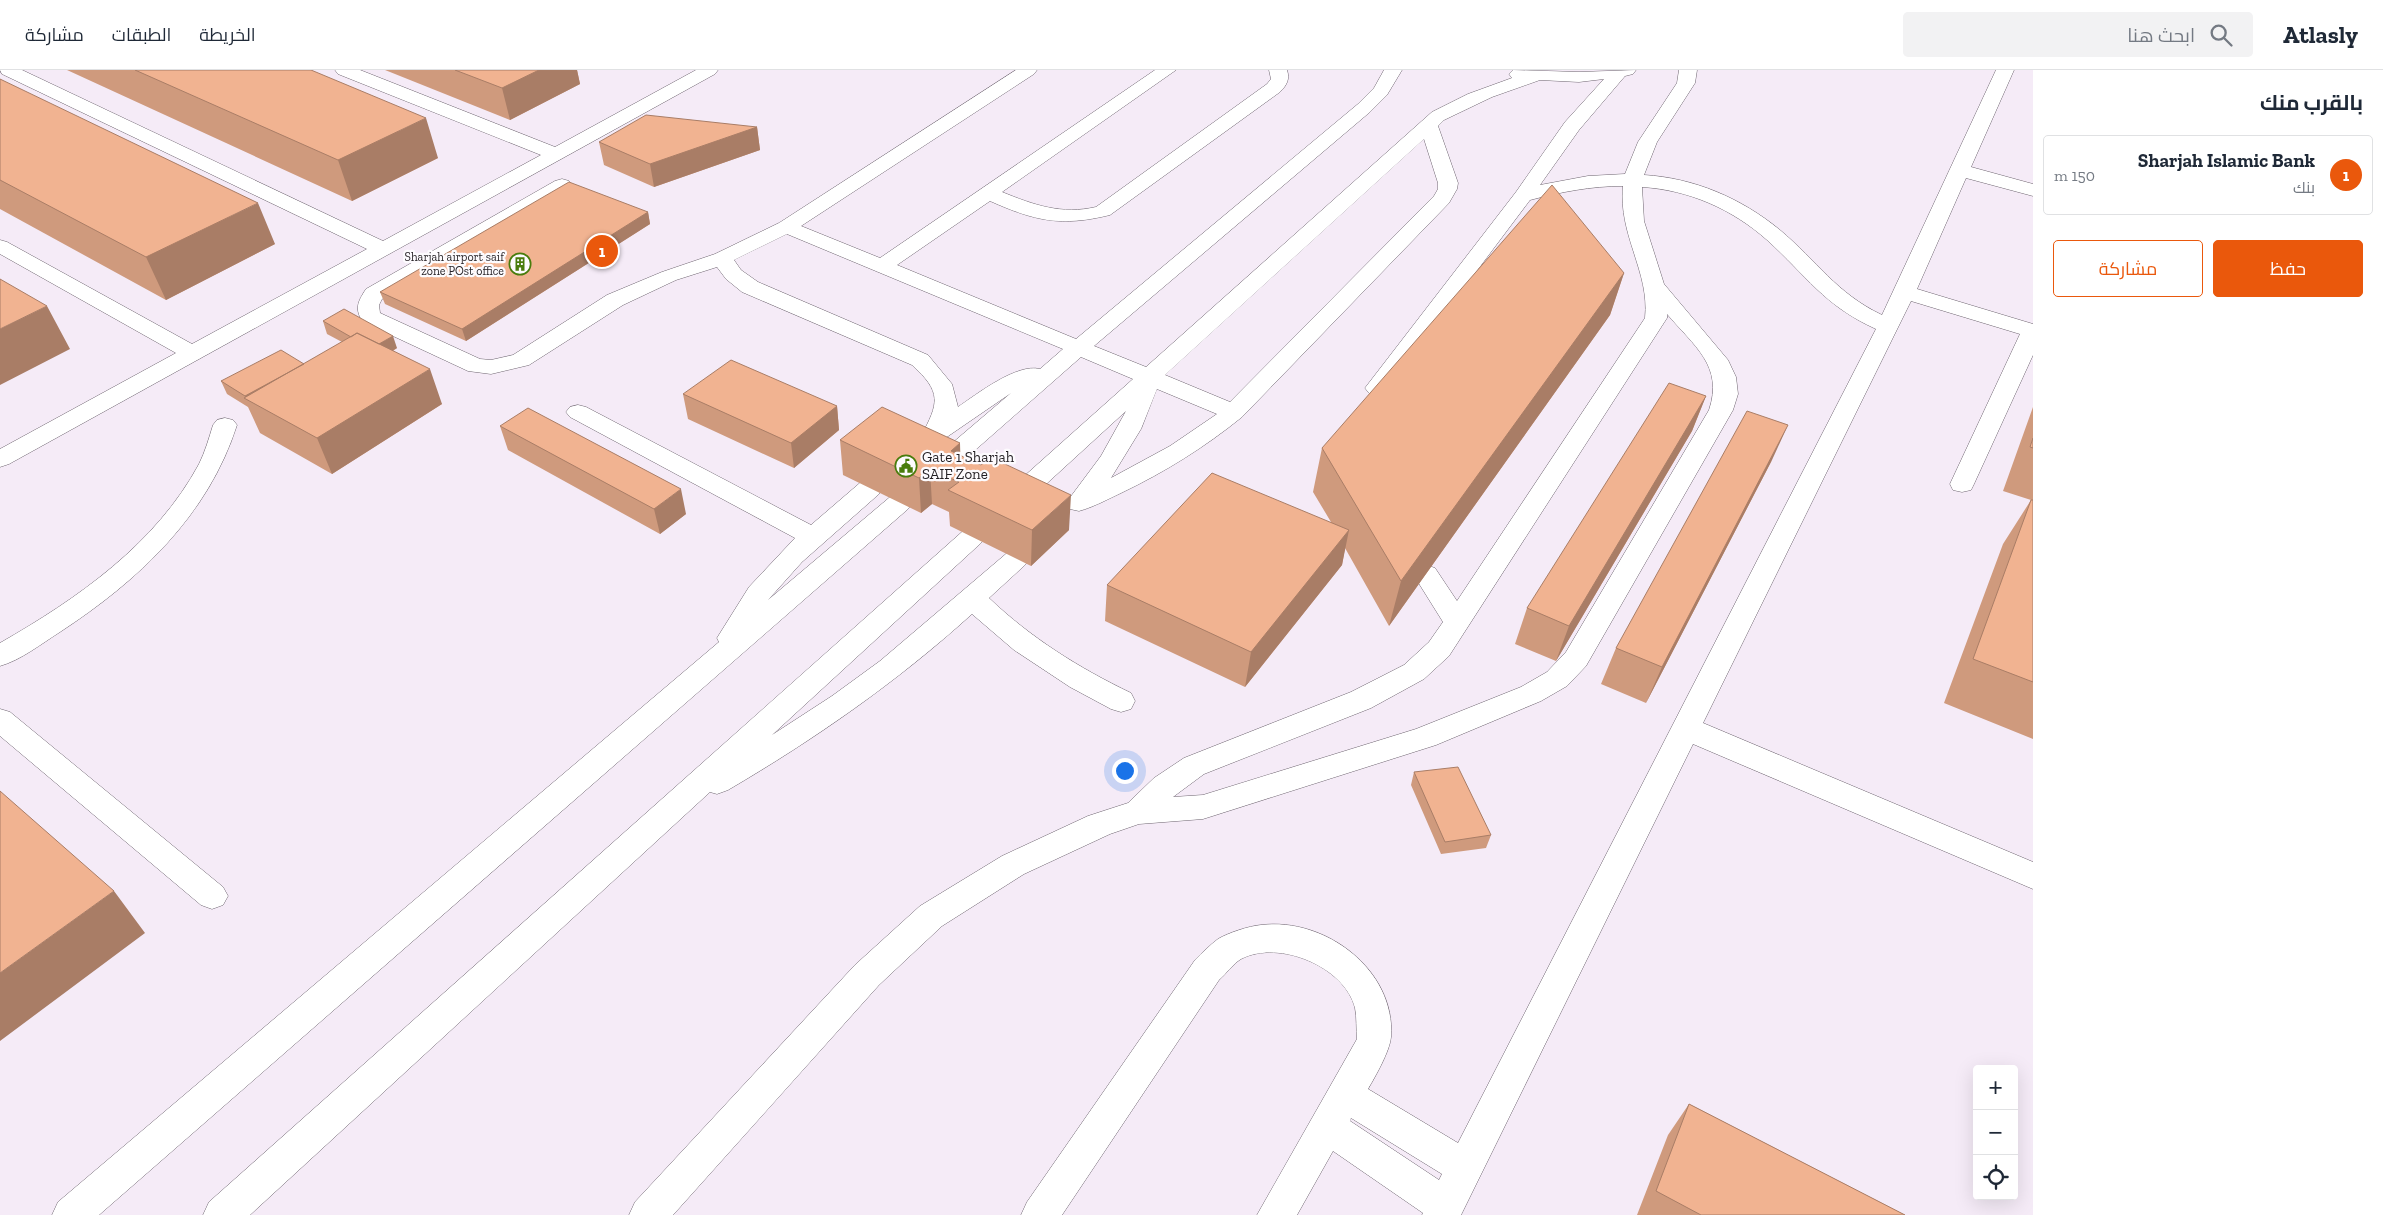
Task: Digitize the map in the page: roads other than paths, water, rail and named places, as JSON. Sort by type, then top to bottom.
[{"type":"street","points":[[8,70],[384,249]]},
{"type":"street","points":[[344,70],[556,154]]},
{"type":"street","points":[[674,70],[702,74]]},
{"type":"street","points":[[562,185],[374,294],[368,302],[367,310],[371,317],[476,366],[506,365],[521,360],[615,300],[669,276],[722,258],[786,227],[1028,70]]},
{"type":"street","points":[[882,266],[1167,70]]},
{"type":"street","points":[[988,194],[1049,216],[1068,218],[1104,211],[1271,90],[1278,84],[1280,76],[1278,70]]},
{"type":"street","points":[[939,468],[1079,347],[1364,108],[1381,91],[1393,70]]},
{"type":"street","points":[[1139,812],[1170,781],[1194,766],[1361,700],[1414,672],[1439,649],[1648,333],[1656,318],[1658,302],[1655,286],[1639,241],[1634,218],[1631,198],[1632,179],[1642,150],[1686,83],[1688,70]]},
{"type":"street","points":[[1327,1127],[1443,1210],[1905,292],[2005,70]]},
{"type":"street","points":[[1496,71],[1536,76],[1579,77],[1623,71]]},
{"type":"street","points":[[1364,406],[1523,196],[1572,126],[1623,71]]},
{"type":"street","points":[[0,459],[702,74]]},
{"type":"street","points":[[1011,502],[1438,116],[1466,100],[1499,86],[1536,76]]},
{"type":"street","points":[[1149,377],[1140,410],[1122,444],[1071,510],[1167,460],[1203,437],[1234,412],[1442,199],[1448,188],[1448,177],[1436,152],[1429,126]]},
{"type":"street","points":[[1960,170],[2033,190]]},
{"type":"street","points":[[1523,196],[1554,185],[1592,180],[1632,179],[1674,184],[1714,196],[1749,214],[1773,235],[1836,298],[1868,317],[1888,326]]},
{"type":"street","points":[[786,227],[1234,412]]},
{"type":"street","points":[[0,246],[192,353]]},
{"type":"street","points":[[722,258],[728,269],[737,279],[750,288],[920,360],[934,372],[945,392],[945,414],[925,442],[962,413],[994,393],[1079,347]]},
{"type":"street","points":[[648,1215],[867,976],[931,916],[1013,865],[1099,825],[1139,812],[1203,807],[1315,773],[1457,725],[1531,694],[1557,678],[1576,659],[1721,410],[1726,394],[1725,377],[1717,360],[1655,286]]},
{"type":"street","points":[[1905,292],[2033,331],[1962,484]]},
{"type":"street","points":[[578,412],[813,537]]},
{"type":"street","points":[[0,656],[34,637],[97,593],[147,549],[185,506],[211,464],[225,425]]},
{"type":"street","points":[[723,654],[741,618],[763,586],[789,557],[870,488]]},
{"type":"street","points":[[71,1215],[899,503]]},
{"type":"street","points":[[222,1215],[972,537]]},
{"type":"street","points":[[672,808],[762,756],[843,704],[912,651],[1016,559]]},
{"type":"street","points":[[1426,574],[1457,623]]},
{"type":"street","points":[[972,598],[995,621],[1052,664],[1121,701]]},
{"type":"street","points":[[2,726],[212,896]]},
{"type":"street","points":[[1685,728],[2033,876]]},
{"type":"street","points":[[1040,1215],[1206,970],[1230,949],[1261,939],[1296,940],[1329,953],[1356,977],[1372,1006],[1374,1038],[1361,1068],[1276,1215]]},
{"type":"street","points":[[1345,1095],[1465,1168]]},
{"type":"place","name":"Sharjah Islamic Bank","points":[[602,251]]},
{"type":"place","name":"Sharjah airport saif zone POst office","points":[[520,264]]},
{"type":"place","name":"Gate 1 Sharjah SAIF Zone","points":[[906,466]]}]
